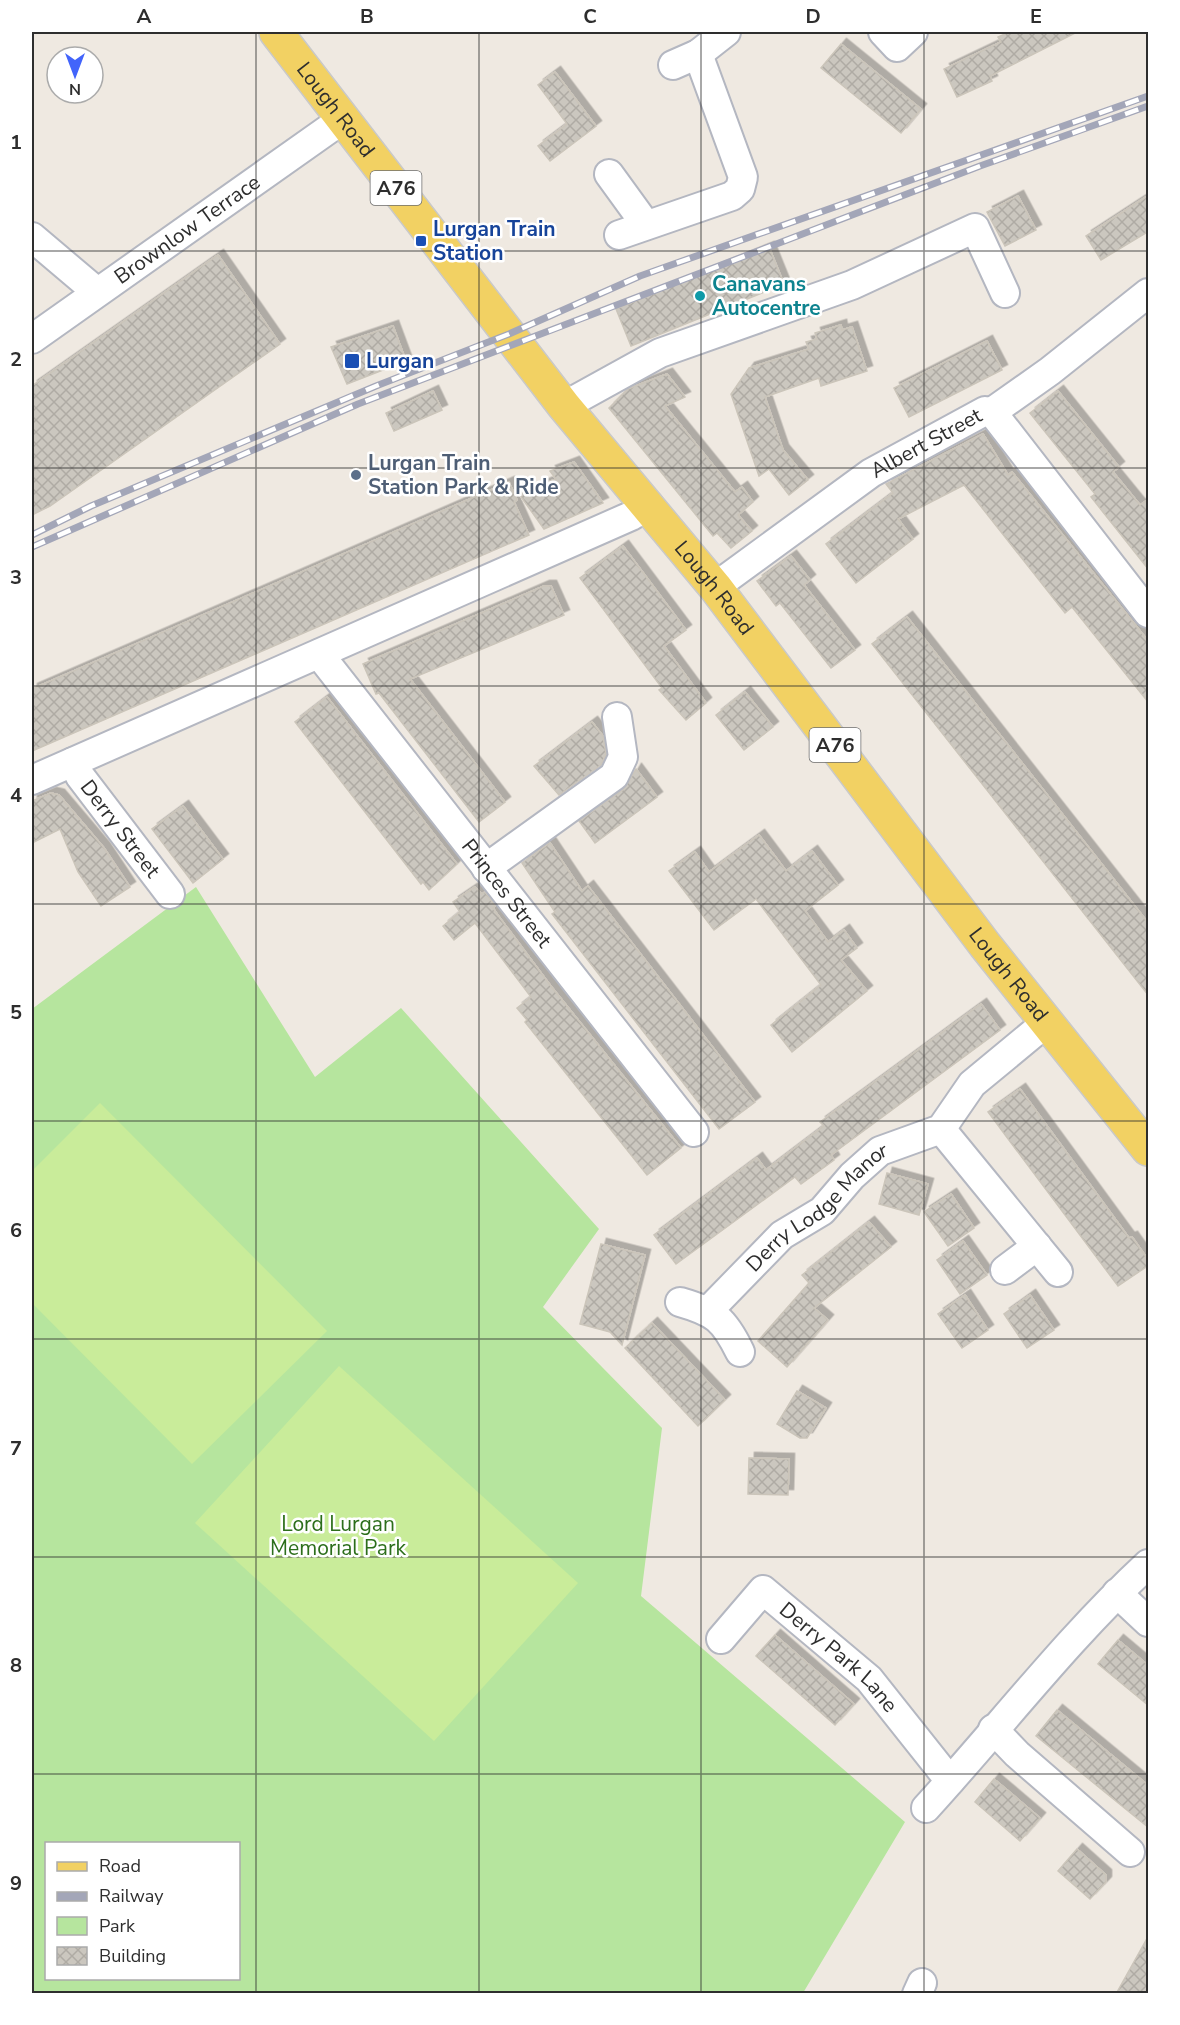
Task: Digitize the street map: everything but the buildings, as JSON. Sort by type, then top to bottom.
[{"type":"main road","name":"Lough Road","points":[[276,32],[564,406],[650,506],[715,587],[985,945],[1149,1149]]},
{"type":"street","points":[[619,235],[732,196],[740,189],[743,177],[685,59],[726,32]]},
{"type":"street","points":[[883,32],[897,47],[914,32]]},
{"type":"street","name":"Brownlow Terrace","points":[[32,339],[343,119]]},
{"type":"street","points":[[609,174],[646,225]]},
{"type":"street","points":[[564,406],[660,353],[852,285],[975,228],[1005,293]]},
{"type":"street","points":[[32,237],[97,292]]},
{"type":"street","points":[[992,412],[1050,371],[1149,293]]},
{"type":"street","name":"Albert Street","points":[[715,587],[872,473],[985,411],[992,412],[1149,613]]},
{"type":"street","points":[[32,780],[650,506]]},
{"type":"street","name":"Princes Street","points":[[319,654],[694,1132]]},
{"type":"street","points":[[486,868],[614,776],[623,757],[617,717]]},
{"type":"street","name":"Derry Street","points":[[73,762],[80,776],[170,894]]},
{"type":"street","points":[[1047,1022],[972,1084],[941,1129],[1058,1272]]},
{"type":"street","name":"Derry Lodge Manor","points":[[709,1310],[782,1235],[822,1211],[852,1176],[880,1151],[941,1129]]},
{"type":"street","points":[[1005,1270],[1037,1246]]},
{"type":"street","points":[[680,1302],[709,1310],[730,1331],[740,1352]]},
{"type":"street","points":[[926,1808],[993,1729],[1117,1593],[1149,1564]]},
{"type":"street","name":"Derry Park Lane","points":[[721,1639],[763,1590],[869,1679],[950,1781]]},
{"type":"street","points":[[1117,1593],[1149,1622]]},
{"type":"street","points":[[993,1729],[1017,1754],[1130,1852]]},
{"type":"green space","name":"Lord Lurgan Memorial Park","points":[[196,887],[315,1077],[401,1008],[599,1229],[543,1307],[662,1428],[641,1596],[905,1822],[803,1993],[32,1993],[32,1009]]},
{"type":"green space","points":[[100,1103],[327,1331],[192,1464],[32,1303],[32,1171]]},
{"type":"green space","points":[[339,1366],[578,1583],[434,1741],[195,1523]]},
{"type":"railway","points":[[32,535],[91,506],[376,386],[509,334],[640,276],[1148,96]]},
{"type":"railway","points":[[32,547],[358,404],[980,166],[1148,106]]},
{"type":"place","name":"Lurgan Train Station","points":[[421,241]]},
{"type":"place","name":"Canavans Autocentre","points":[[700,296]]},
{"type":"place","name":"Lurgan","points":[[352,361]]},
{"type":"place","name":"Lurgan Train Station Park & Ride","points":[[356,475]]}]
